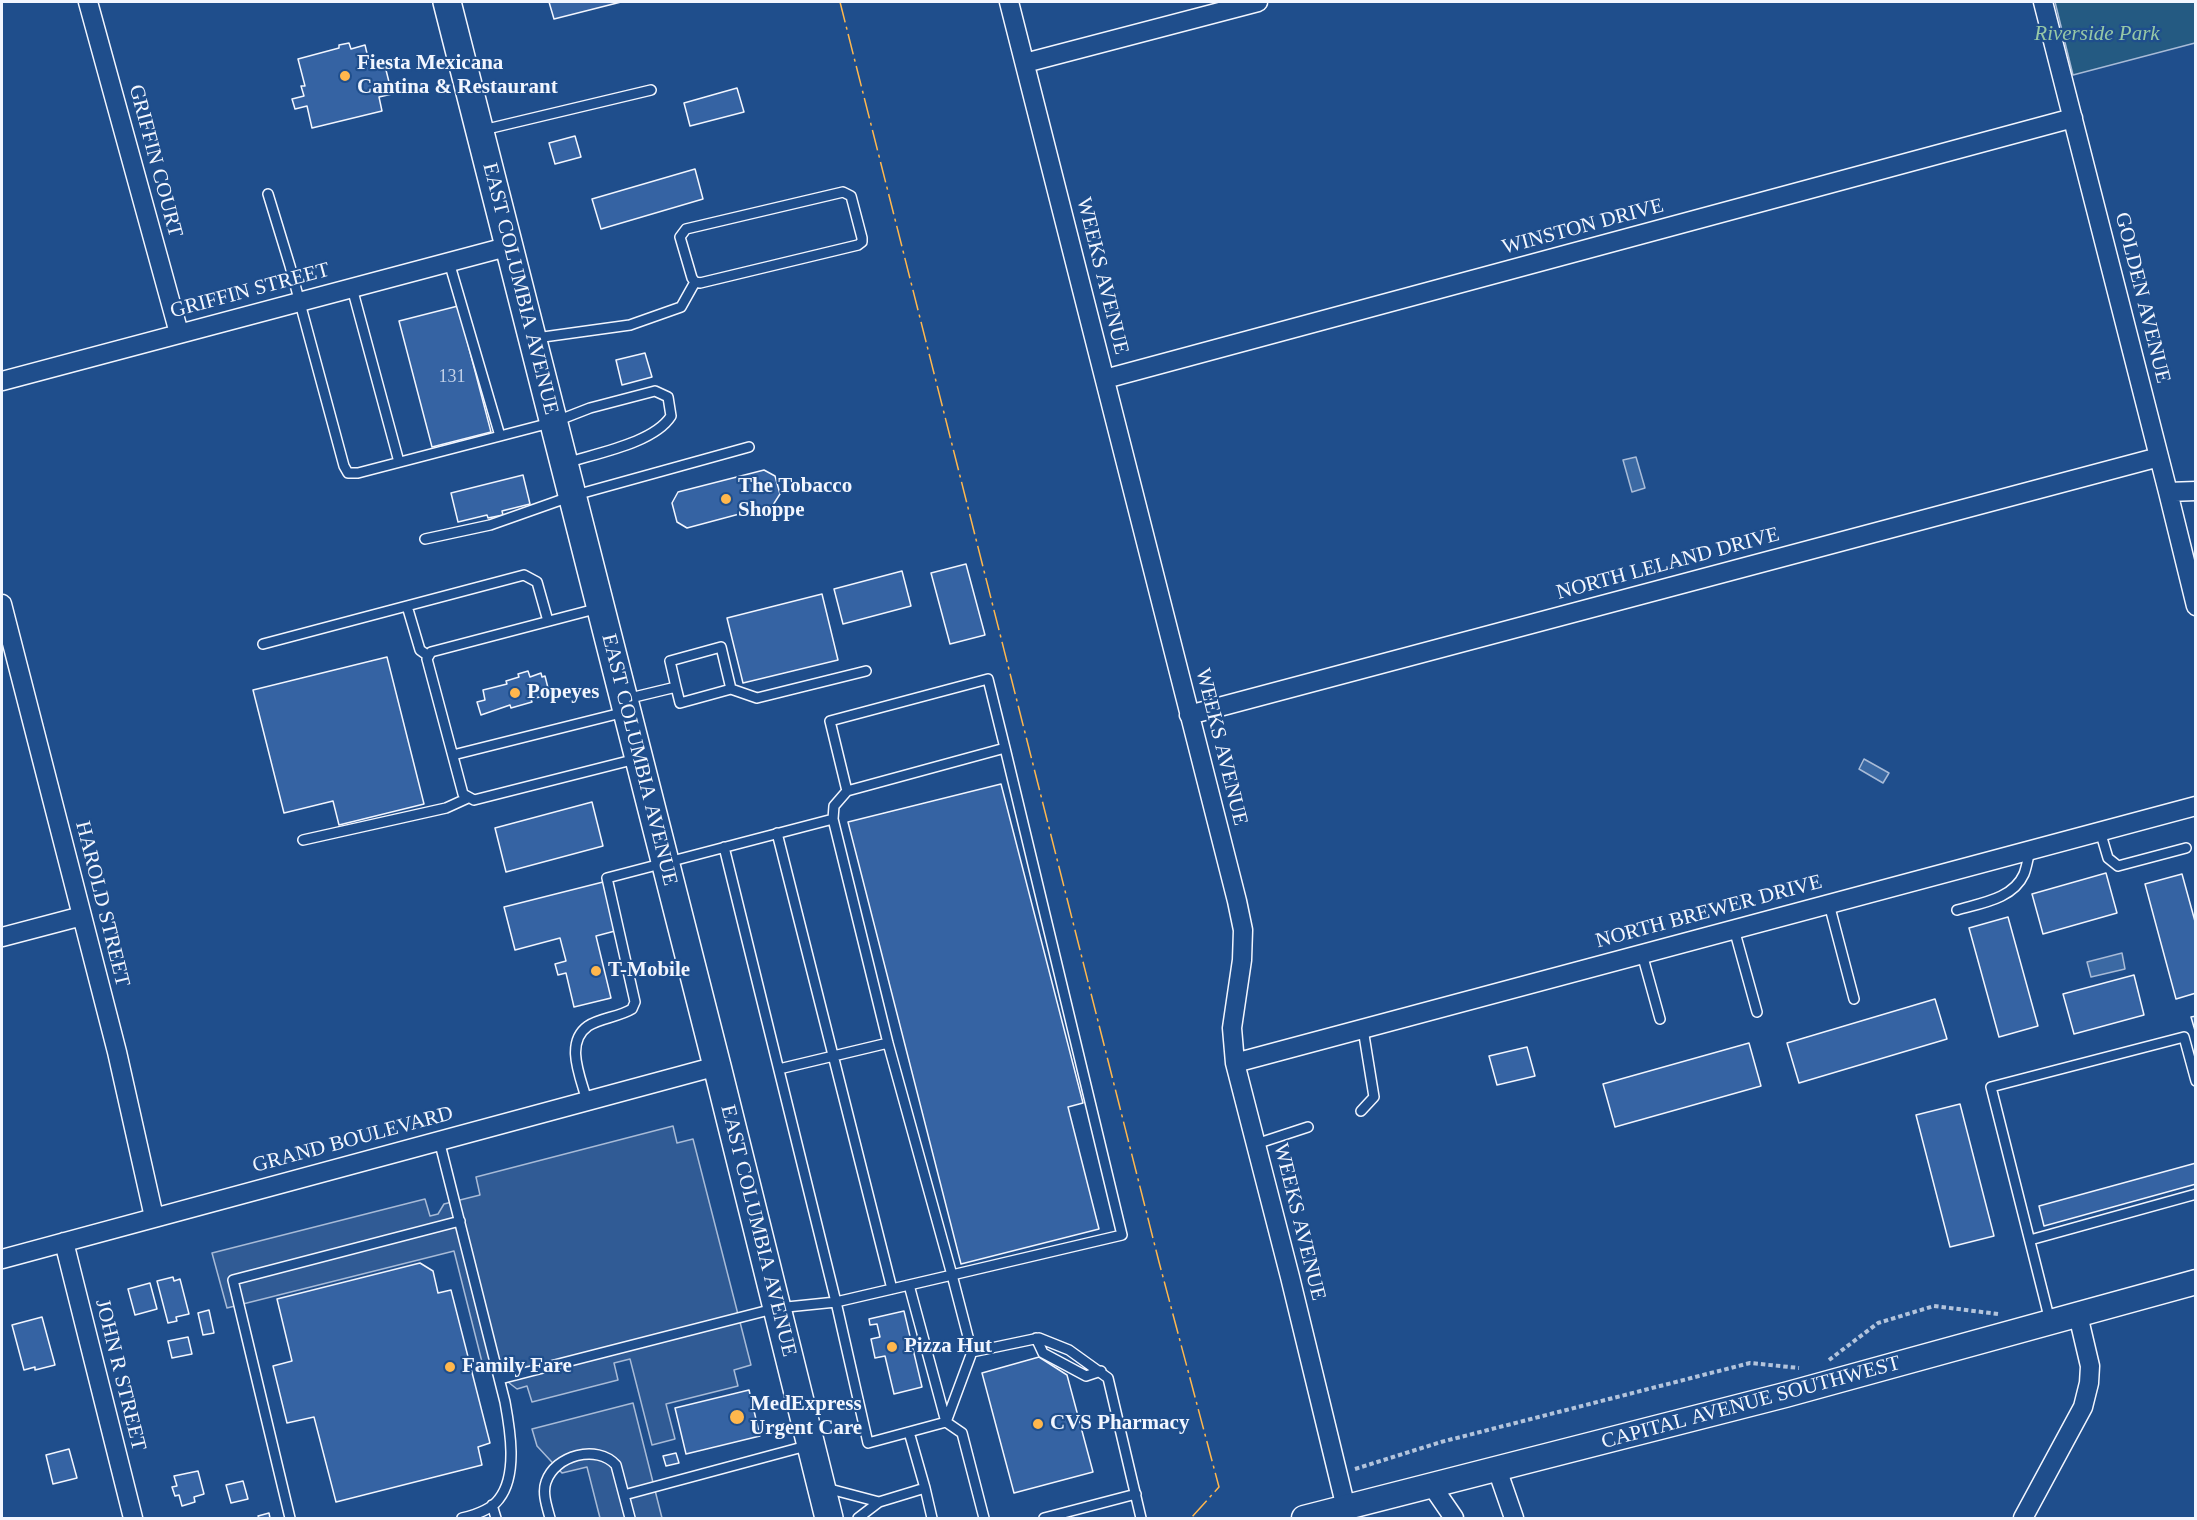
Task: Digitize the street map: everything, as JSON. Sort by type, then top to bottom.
[{"type":"main road","name":"EAST COLUMBIA AVENUE","points":[[447,2],[717,1066],[829,1518]]},
{"type":"main road","name":"CAPITAL AVENUE SOUTHWEST","points":[[1304,1518],[1785,1395],[2196,1282]]},
{"type":"street","name":"GRIFFIN COURT","points":[[88,2],[179,333]]},
{"type":"street","name":"WEEKS AVENUE","points":[[1009,2],[1237,901],[1242,930],[1242,960],[1232,1028],[1235,1063],[1346,1508]]},
{"type":"street","points":[[1025,63],[1258,2]]},
{"type":"street","name":"GOLDEN AVENUE","points":[[2043,2],[2169,492],[2196,606]]},
{"type":"street","name":"WINSTON DRIVE","points":[[1105,379],[2073,117]]},
{"type":"street","name":"GRIFFIN STREET","points":[[2,381],[510,246]]},
{"type":"street","name":"NORTH LELAND DRIVE","points":[[1189,715],[2159,457]]},
{"type":"street","points":[[2169,492],[2196,491]]},
{"type":"street","name":"HAROLD STREET","points":[[2,603],[117,1052],[154,1216]]},
{"type":"street","name":"NORTH BREWER DRIVE","points":[[1235,1063],[2196,806]]},
{"type":"street","points":[[2,937],[82,916]]},
{"type":"street","name":"GRAND BOULEVARD","points":[[2,1259],[154,1216],[717,1066]]},
{"type":"street","name":"JOHN R STREET","points":[[64,1242],[133,1518]]},
{"type":"street","points":[[2023,1518],[2083,1407],[2089,1383],[2090,1366],[2078,1315]]},
{"type":"street","points":[[1497,1469],[1514,1518]]},
{"type":"street","points":[[1432,1486],[1440,1518]]},
{"type":"street","points":[[1432,1486],[1454,1518]]},
{"type":"lane","points":[[481,131],[651,90]]},
{"type":"lane","points":[[843,192],[851,196],[862,238],[858,245],[700,283],[695,282],[680,237],[686,229],[843,192]]},
{"type":"lane","points":[[268,195],[344,466],[348,472],[357,473],[554,422],[590,408],[655,391],[668,397],[671,416],[665,425],[652,435],[564,464]]},
{"type":"lane","points":[[449,262],[500,436]]},
{"type":"lane","points":[[533,339],[630,325],[671,311],[681,307],[695,282]]},
{"type":"lane","points":[[352,288],[399,462]]},
{"type":"lane","points":[[426,539],[490,525],[573,496],[749,447]]},
{"type":"lane","points":[[263,644],[524,575],[537,582],[548,621]]},
{"type":"lane","points":[[407,606],[420,650],[427,656],[463,794],[468,798],[474,800],[639,758]]},
{"type":"lane","points":[[427,656],[431,652],[600,607]]},
{"type":"lane","points":[[731,689],[721,647],[670,660],[680,703],[731,689],[757,698],[866,671]]},
{"type":"lane","points":[[500,1379],[777,1308],[836,1302],[1122,1234],[988,679],[830,721],[847,791]]},
{"type":"lane","points":[[453,755],[625,706],[676,687]]},
{"type":"lane","points":[[946,1422],[972,1352],[888,1043],[833,819],[834,806],[847,791],[1005,747]]},
{"type":"lane","points":[[303,840],[446,808],[468,798]]},
{"type":"lane","points":[[587,1101],[574,1047],[578,1036],[588,1026],[632,1009],[635,1002],[607,878],[664,861],[833,819]]},
{"type":"lane","points":[[2100,831],[2108,858],[2118,866],[2186,848]]},
{"type":"lane","points":[[777,833],[892,1288]]},
{"type":"lane","points":[[724,847],[836,1302],[868,1443],[946,1422]]},
{"type":"lane","points":[[1958,910],[2008,893],[2017,886],[2024,874],[2030,850]]},
{"type":"lane","points":[[1829,904],[1854,999]]},
{"type":"lane","points":[[1734,929],[1757,1012]]},
{"type":"lane","points":[[1642,954],[1660,1019]]},
{"type":"lane","points":[[1361,1111],[1374,1097],[1363,1029]]},
{"type":"lane","points":[[2050,1323],[1991,1087],[2184,1037],[2196,1081]]},
{"type":"lane","points":[[779,1069],[888,1043]]},
{"type":"lane","points":[[1256,1144],[1308,1127]]},
{"type":"lane","points":[[439,1140],[500,1379],[512,1441],[508,1479],[499,1498],[486,1510],[462,1518]]},
{"type":"lane","points":[[2030,1240],[2196,1194]]},
{"type":"lane","points":[[290,1518],[232,1280],[460,1221]]},
{"type":"lane","points":[[909,1286],[946,1422],[962,1433],[984,1518]]},
{"type":"lane","points":[[972,1352],[1036,1338],[1069,1350],[1101,1371],[1108,1378],[1141,1518]]},
{"type":"lane","points":[[1036,1338],[1043,1353],[1086,1376],[1101,1371]]},
{"type":"lane","points":[[909,1432],[932,1518]]},
{"type":"lane","points":[[624,1495],[811,1444]]},
{"type":"lane","points":[[550,1518],[544,1495],[545,1484],[550,1472],[559,1462],[573,1457],[599,1455],[610,1459],[616,1465],[630,1518]]},
{"type":"lane","points":[[822,1487],[879,1502]]},
{"type":"lane","points":[[858,1518],[879,1502],[925,1488]]},
{"type":"lane","points":[[1044,1518],[1136,1494]]},
{"type":"lane","points":[[492,1505],[496,1518]]},
{"type":"path","points":[[1826,1362],[1878,1323],[1934,1306],[2007,1315]]},
{"type":"path","points":[[1355,1469],[1441,1442],[1750,1364],[1803,1368]]},
{"type":"green space","name":"Riverside Park","points":[[2055,2],[2195,2],[2195,43],[2073,75]]},
{"type":"shaded area","points":[[1636,457],[1645,488],[1632,492],[1623,460]]},
{"type":"shaded area","points":[[1864,759],[1889,773],[1883,783],[1859,769]]},
{"type":"shaded area","points":[[2122,953],[2125,969],[2091,977],[2087,962]]},
{"type":"shaded area","points":[[673,1126],[677,1143],[693,1139],[751,1365],[734,1370],[738,1386],[666,1404],[675,1439],[652,1445],[630,1359],[614,1363],[618,1380],[532,1402],[527,1386],[517,1389],[482,1362],[454,1251],[227,1308],[212,1253],[425,1199],[430,1216],[438,1214],[444,1204],[480,1195],[476,1177]]},
{"type":"shaded area","points":[[633,1403],[662,1518],[600,1518],[587,1467],[562,1473],[537,1446],[532,1429]]},
{"type":"building","points":[[549,2],[621,2],[554,19]]},
{"type":"building","name":"Fiesta Mexicana Cantina & Restaurant","points":[[349,43],[351,49],[365,45],[370,66],[384,62],[392,94],[379,97],[382,111],[312,128],[307,106],[295,109],[292,99],[304,96],[301,86],[305,86],[298,59]]},
{"type":"building","points":[[737,88],[744,112],[690,126],[684,103]]},
{"type":"building","points":[[575,136],[581,157],[555,164],[549,143]]},
{"type":"building","points":[[695,169],[703,199],[601,229],[592,199]]},
{"type":"building","points":[[458,306],[491,432],[432,447],[399,321]]},
{"type":"building","points":[[645,353],[652,377],[622,385],[616,360]]},
{"type":"building","name":"The Tobacco Shoppe","points":[[764,470],[775,476],[780,494],[773,505],[687,528],[677,522],[672,503],[678,492]]},
{"type":"building","points":[[523,475],[530,504],[502,511],[503,515],[488,518],[487,515],[458,522],[451,493]]},
{"type":"building","points":[[966,564],[985,635],[950,644],[931,573]]},
{"type":"building","points":[[902,571],[911,606],[843,624],[834,589]]},
{"type":"building","points":[[822,594],[838,660],[743,683],[727,618]]},
{"type":"building","points":[[387,657],[424,804],[339,825],[333,801],[284,813],[253,690]]},
{"type":"building","name":"Popeyes","points":[[528,671],[530,677],[541,673],[542,677],[545,676],[548,695],[531,699],[532,702],[511,708],[510,705],[481,715],[477,702],[485,700],[483,690],[507,684],[506,681]]},
{"type":"building","points":[[1001,784],[1083,1103],[1068,1107],[1099,1229],[961,1264],[848,822]]},
{"type":"building","points":[[592,802],[603,846],[506,872],[495,828]]},
{"type":"building","points":[[2106,873],[2117,913],[2043,934],[2032,894]]},
{"type":"building","points":[[2182,874],[2196,925],[2196,993],[2176,999],[2145,884]]},
{"type":"building","points":[[603,882],[615,931],[596,936],[611,998],[574,1007],[566,973],[558,975],[555,964],[566,961],[560,938],[515,950],[504,907]]},
{"type":"building","points":[[2008,917],[2038,1026],[1999,1037],[1969,928]]},
{"type":"building","points":[[2134,975],[2144,1015],[2074,1034],[2063,994]]},
{"type":"building","points":[[1935,999],[1947,1039],[1799,1083],[1787,1043]]},
{"type":"building","points":[[2196,1016],[2196,1034],[2191,1017]]},
{"type":"building","points":[[1749,1043],[1761,1086],[1615,1127],[1603,1084]]},
{"type":"building","points":[[1527,1047],[1535,1076],[1497,1085],[1489,1056]]},
{"type":"building","points":[[1960,1104],[1994,1236],[1950,1247],[1916,1115]]},
{"type":"building","points":[[2196,1163],[2196,1184],[2044,1226],[2039,1206]]},
{"type":"building","points":[[420,1263],[433,1271],[438,1293],[451,1290],[490,1443],[478,1447],[482,1465],[336,1502],[314,1417],[287,1423],[273,1366],[292,1361],[277,1299]]},
{"type":"building","points":[[173,1277],[174,1281],[180,1279],[189,1314],[176,1317],[177,1321],[168,1323],[157,1281]]},
{"type":"building","points":[[150,1283],[157,1309],[135,1315],[128,1289]]},
{"type":"building","points":[[209,1310],[214,1333],[203,1335],[198,1313]]},
{"type":"building","name":"Pizza Hut","points":[[904,1311],[922,1387],[894,1394],[885,1356],[875,1358],[871,1339],[880,1337],[877,1324],[870,1325],[869,1319]]},
{"type":"building","points":[[42,1317],[55,1365],[24,1370],[12,1325]]},
{"type":"building","points":[[188,1337],[192,1354],[172,1358],[168,1341]]},
{"type":"building","name":"CVS Pharmacy","points":[[1039,1357],[1067,1375],[1093,1472],[1014,1493],[982,1373]]},
{"type":"building","points":[[749,1390],[760,1436],[686,1454],[675,1408]]},
{"type":"building","points":[[69,1449],[77,1478],[53,1484],[46,1455]]},
{"type":"building","points":[[676,1453],[679,1463],[666,1466],[663,1456]]},
{"type":"building","points":[[198,1471],[204,1494],[194,1497],[195,1502],[182,1506],[179,1495],[175,1496],[172,1487],[177,1486],[174,1476]]},
{"type":"building","points":[[243,1481],[248,1499],[231,1503],[226,1485]]},
{"type":"building","points":[[269,1513],[270,1518],[259,1518],[258,1516]]},
{"type":"power","points":[[840,2],[1159,1262],[1219,1487],[1191,1518]]},
{"type":"place","name":"Fiesta Mexicana Cantina & Restaurant","points":[[345,76]]},
{"type":"place","name":"The Tobacco Shoppe","points":[[726,499]]},
{"type":"place","name":"Popeyes","points":[[515,693]]},
{"type":"place","name":"T-Mobile","points":[[596,971]]},
{"type":"place","name":"Pizza Hut","points":[[892,1347]]},
{"type":"place","name":"Family Fare","points":[[450,1367]]},
{"type":"place","name":"MedExpress Urgent Care","points":[[737,1417]]},
{"type":"place","name":"CVS Pharmacy","points":[[1038,1424]]}]
